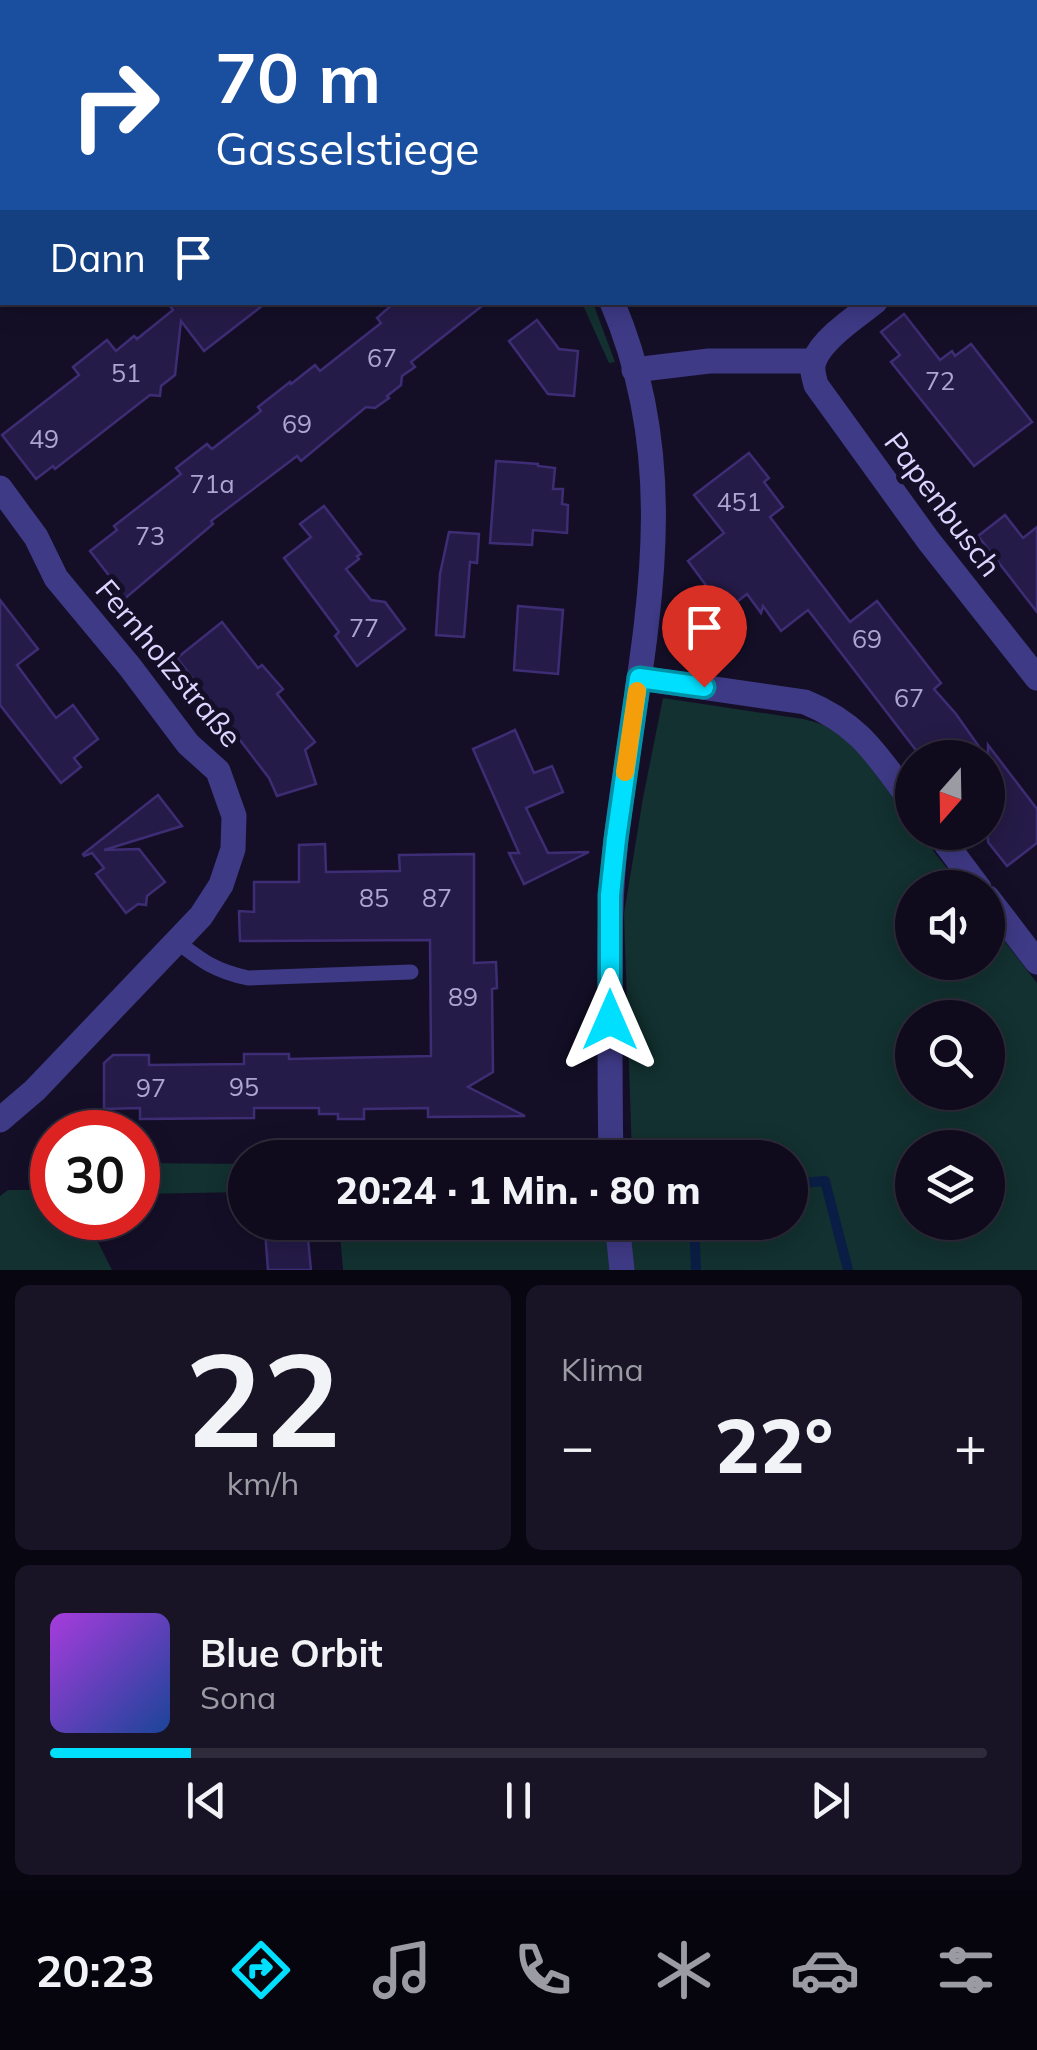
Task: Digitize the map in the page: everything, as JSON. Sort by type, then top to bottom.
[{"type":"street","points":[[611,1140],[610,895],[649,608],[654,542],[649,429],[613,305]]},
{"type":"street","points":[[634,370],[709,361],[814,362],[830,339],[870,305]]},
{"type":"street","name":"Papenbusch","points":[[814,362],[812,371],[823,398],[1037,678]]},
{"type":"street","name":"Fernholzstraße","points":[[0,488],[36,538],[56,578],[188,744],[218,771],[234,816],[233,849],[221,885],[201,916],[36,1090],[0,1120]]},
{"type":"street","points":[[639,678],[804,702],[856,730],[895,780]]},
{"type":"street","points":[[950,850],[965,870]]},
{"type":"street","points":[[1005,920],[1037,962]]},
{"type":"street","points":[[619,1240],[622,1270]]},
{"type":"lane","points":[[176,942],[223,973],[248,978],[410,972]]},
{"type":"green space","points":[[583,305],[594,305],[615,362],[609,363]]},
{"type":"green space","points":[[663,698],[813,721],[840,734],[895,800],[895,850],[933,850],[948,870],[895,870],[895,980],[1005,980],[1005,942],[1037,983],[1037,1270],[343,1270],[340,1240],[808,1240],[808,1140],[631,1140],[624,914]]},
{"type":"green space","points":[[160,1163],[228,1164],[228,1192],[160,1194]]},
{"type":"green space","points":[[8,1190],[30,1190],[30,1240],[97,1240],[112,1270],[0,1270],[0,1196]]},
{"type":"building","points":[[169,305],[263,305],[204,351],[181,321],[175,375],[161,386],[160,396],[150,395],[55,469],[53,466],[36,479],[2,435],[79,375],[73,367],[107,340],[116,351],[173,310]]},
{"type":"building","points":[[392,305],[483,305],[411,362],[415,367],[402,376],[401,385],[389,398],[375,408],[366,407],[301,461],[297,456],[211,521],[213,524],[116,606],[100,587],[111,578],[90,551],[117,530],[114,526],[181,474],[176,468],[207,444],[212,449],[261,411],[258,407],[315,365],[320,371],[381,323],[377,318]]},
{"type":"building","points":[[904,314],[940,360],[952,351],[955,356],[971,344],[1032,422],[974,466],[891,362],[900,355],[881,332]]},
{"type":"building","points":[[537,320],[559,349],[578,351],[574,396],[548,394],[509,341]]},
{"type":"building","points":[[749,453],[769,478],[764,482],[783,507],[770,517],[850,622],[877,601],[941,683],[934,689],[974,740],[908,740],[808,610],[781,631],[763,606],[761,613],[747,594],[725,611],[688,561],[724,533],[694,495]]},
{"type":"building","points":[[496,461],[555,468],[553,489],[563,489],[562,504],[568,505],[567,533],[533,530],[532,545],[490,543]]},
{"type":"building","points":[[324,506],[361,554],[346,569],[371,600],[385,602],[405,629],[357,666],[335,636],[339,632],[284,558],[311,537],[300,524]]},
{"type":"building","points":[[1005,515],[1023,538],[1037,527],[1037,612],[978,536]]},
{"type":"building","points":[[449,532],[479,534],[477,563],[470,562],[464,637],[436,635],[440,574]]},
{"type":"building","points":[[0,600],[38,649],[17,665],[56,718],[73,705],[98,739],[74,758],[81,767],[61,783],[0,705]]},
{"type":"building","points":[[518,606],[563,610],[558,674],[514,670]]},
{"type":"building","points":[[222,622],[258,668],[262,665],[283,689],[277,694],[315,742],[305,750],[316,784],[277,796],[269,778],[177,658]]},
{"type":"building","points":[[515,730],[534,773],[552,766],[563,792],[526,808],[548,853],[589,852],[524,884],[509,853],[519,853],[473,749]]},
{"type":"building","points":[[1005,767],[1037,809],[1037,843],[1007,866],[994,850],[1005,850]]},
{"type":"building","points":[[158,795],[182,826],[104,850],[139,849],[165,882],[147,896],[146,905],[138,904],[126,913],[96,874],[104,868],[92,853],[83,854]]},
{"type":"building","points":[[325,844],[326,872],[400,871],[399,855],[474,854],[474,963],[496,962],[497,988],[492,989],[493,1072],[468,1087],[525,1116],[428,1117],[428,1108],[364,1109],[364,1119],[338,1119],[338,1114],[319,1114],[319,1108],[254,1108],[254,1118],[160,1119],[160,1110],[104,1109],[104,1063],[113,1055],[149,1055],[149,1065],[244,1064],[244,1054],[289,1054],[289,1059],[431,1056],[430,940],[240,941],[239,911],[254,912],[254,882],[299,882],[299,845]]},
{"type":"building","points":[[266,1240],[308,1240],[311,1270],[268,1270]]},
{"type":"waterway","points":[[808,1182],[825,1181],[848,1270]]},
{"type":"waterway","points":[[695,1240],[696,1270]]},
{"type":"slow traffic","points":[[625,772],[637,691]]},
{"type":"route","points":[[610,1020],[610,895],[639,678],[704,687]]}]
